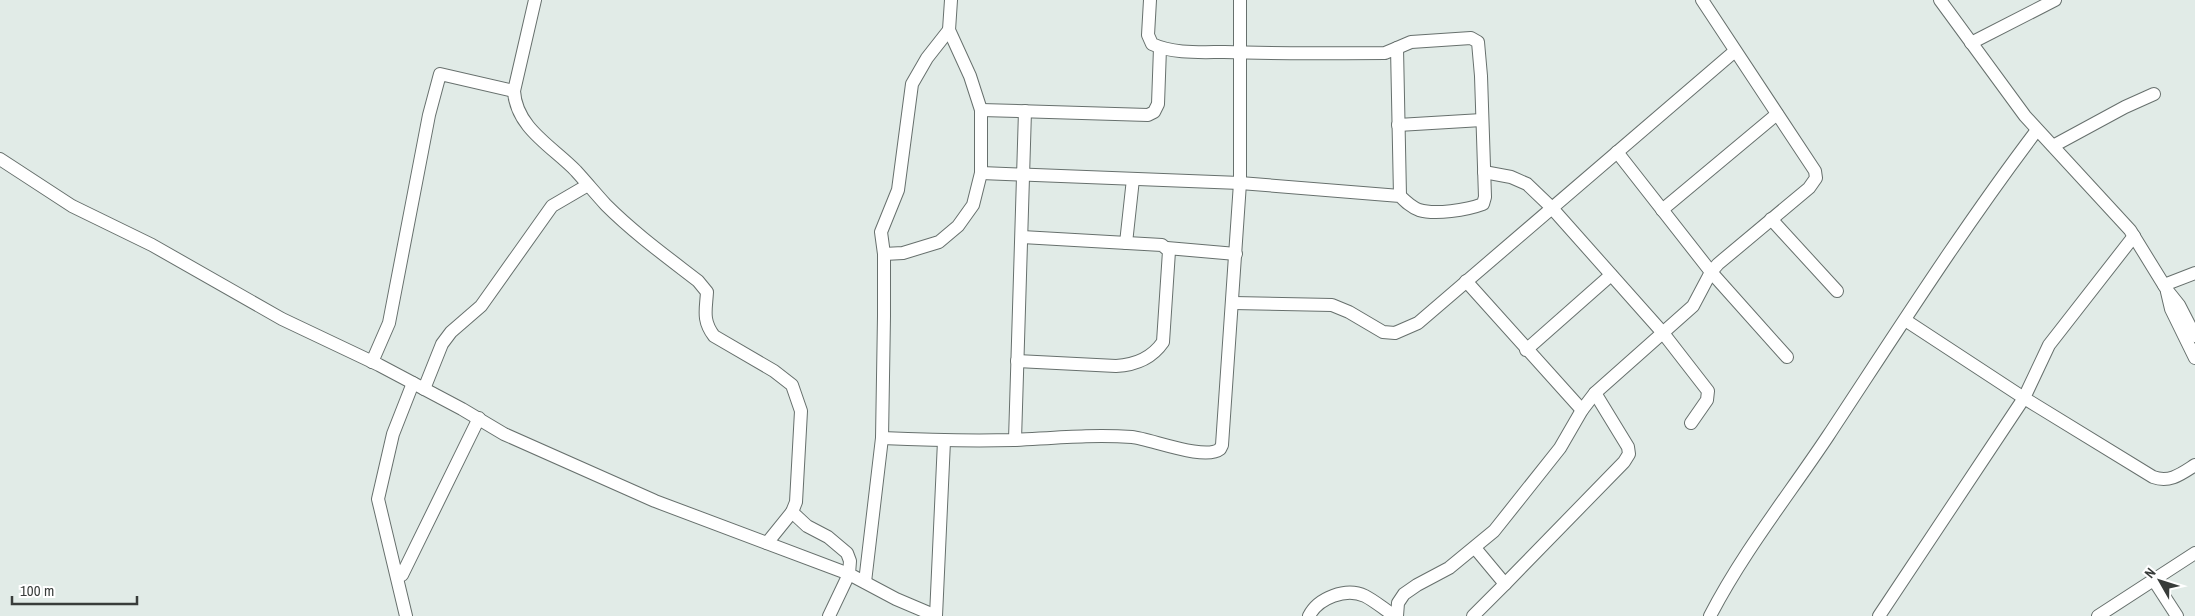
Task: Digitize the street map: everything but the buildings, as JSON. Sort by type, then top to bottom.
[{"type":"street","points":[[535,0],[514,91],[516,106],[532,131],[607,206],[698,281],[706,292],[705,320],[714,336],[789,381],[801,411],[796,502],[792,512],[767,543]]},
{"type":"street","points":[[884,254],[903,253],[939,242],[958,226],[973,205],[981,173],[981,110],[970,76],[949,30],[951,0]]},
{"type":"street","points":[[981,173],[1240,183],[1400,196],[1407,203],[1422,211],[1452,211],[1483,204],[1486,197],[1481,76],[1477,40],[1471,38],[1411,42],[1385,53],[1240,53],[1199,52],[1160,48],[1152,44],[1148,35],[1150,0]]},
{"type":"street","points":[[882,438],[944,441],[1097,436],[1134,437],[1164,445],[1216,453],[1222,445],[1240,183],[1240,0]]},
{"type":"street","points":[[1309,616],[1325,599],[1339,594],[1358,593],[1366,596],[1396,616],[1398,603],[1404,594],[1449,568],[1475,548],[1494,531],[1560,448],[1582,410],[1595,393],[1693,306],[1711,272],[1809,188],[1816,178],[1815,171],[1702,0]]},
{"type":"street","points":[[1940,0],[2037,130],[2134,236],[2165,287],[2180,305],[2195,336]]},
{"type":"street","points":[[1971,43],[2055,0]]},
{"type":"street","points":[[865,582],[882,438],[884,254],[881,232],[898,190],[912,84],[927,58],[949,30]]},
{"type":"street","points":[[981,110],[1148,115],[1154,112],[1158,104],[1160,48]]},
{"type":"street","points":[[1398,48],[1400,196]]},
{"type":"street","points":[[1233,303],[1332,305],[1349,312],[1383,332],[1395,333],[1418,323],[1735,50]]},
{"type":"street","points":[[372,362],[389,323],[425,134],[440,74],[514,91]]},
{"type":"street","points":[[2053,146],[2125,107],[2154,94]]},
{"type":"street","points":[[1015,440],[1025,111]]},
{"type":"street","points":[[1662,210],[1777,114]]},
{"type":"street","points":[[1398,125],[1482,120]]},
{"type":"street","points":[[1710,616],[1748,551],[1802,475],[1953,248],[2037,130]]},
{"type":"street","points":[[1618,152],[1711,272],[1787,357]]},
{"type":"street","points":[[0,159],[72,206],[152,245],[282,319],[372,362],[479,418],[504,434],[655,501],[849,574],[936,616],[944,441]]},
{"type":"street","points":[[1484,172],[1511,177],[1527,184],[1551,207],[1663,333],[1708,391],[1707,400],[1692,423]]},
{"type":"street","points":[[1126,243],[1133,179]]},
{"type":"street","points":[[406,616],[378,499],[393,434],[418,386],[451,332],[481,306],[552,206],[588,185]]},
{"type":"street","points":[[1772,219],[1838,291]]},
{"type":"street","points":[[1879,616],[2024,398],[2049,345],[2134,236]]},
{"type":"street","points":[[1022,237],[1162,245],[1167,248],[1236,254]]},
{"type":"street","points":[[1017,361],[1127,366],[1150,356],[1163,342],[1169,251],[1167,248]]},
{"type":"street","points":[[2165,287],[2195,273]]},
{"type":"street","points":[[1526,350],[1611,275]]},
{"type":"street","points":[[1466,281],[1526,350],[1582,410]]},
{"type":"street","points":[[2165,287],[2171,309],[2195,358]]},
{"type":"street","points":[[1905,320],[2024,398],[2153,477],[2160,480],[2172,479],[2195,465]]},
{"type":"street","points":[[1473,616],[1624,462],[1629,454],[1628,447],[1595,393]]},
{"type":"street","points":[[402,574],[479,418]]},
{"type":"street","points":[[792,512],[807,526],[828,537],[847,553],[850,561],[849,574],[829,616]]},
{"type":"street","points":[[1475,548],[1505,584]]},
{"type":"street","points":[[2098,616],[2195,553]]},
{"type":"street","points":[[2154,579],[2177,616]]}]
